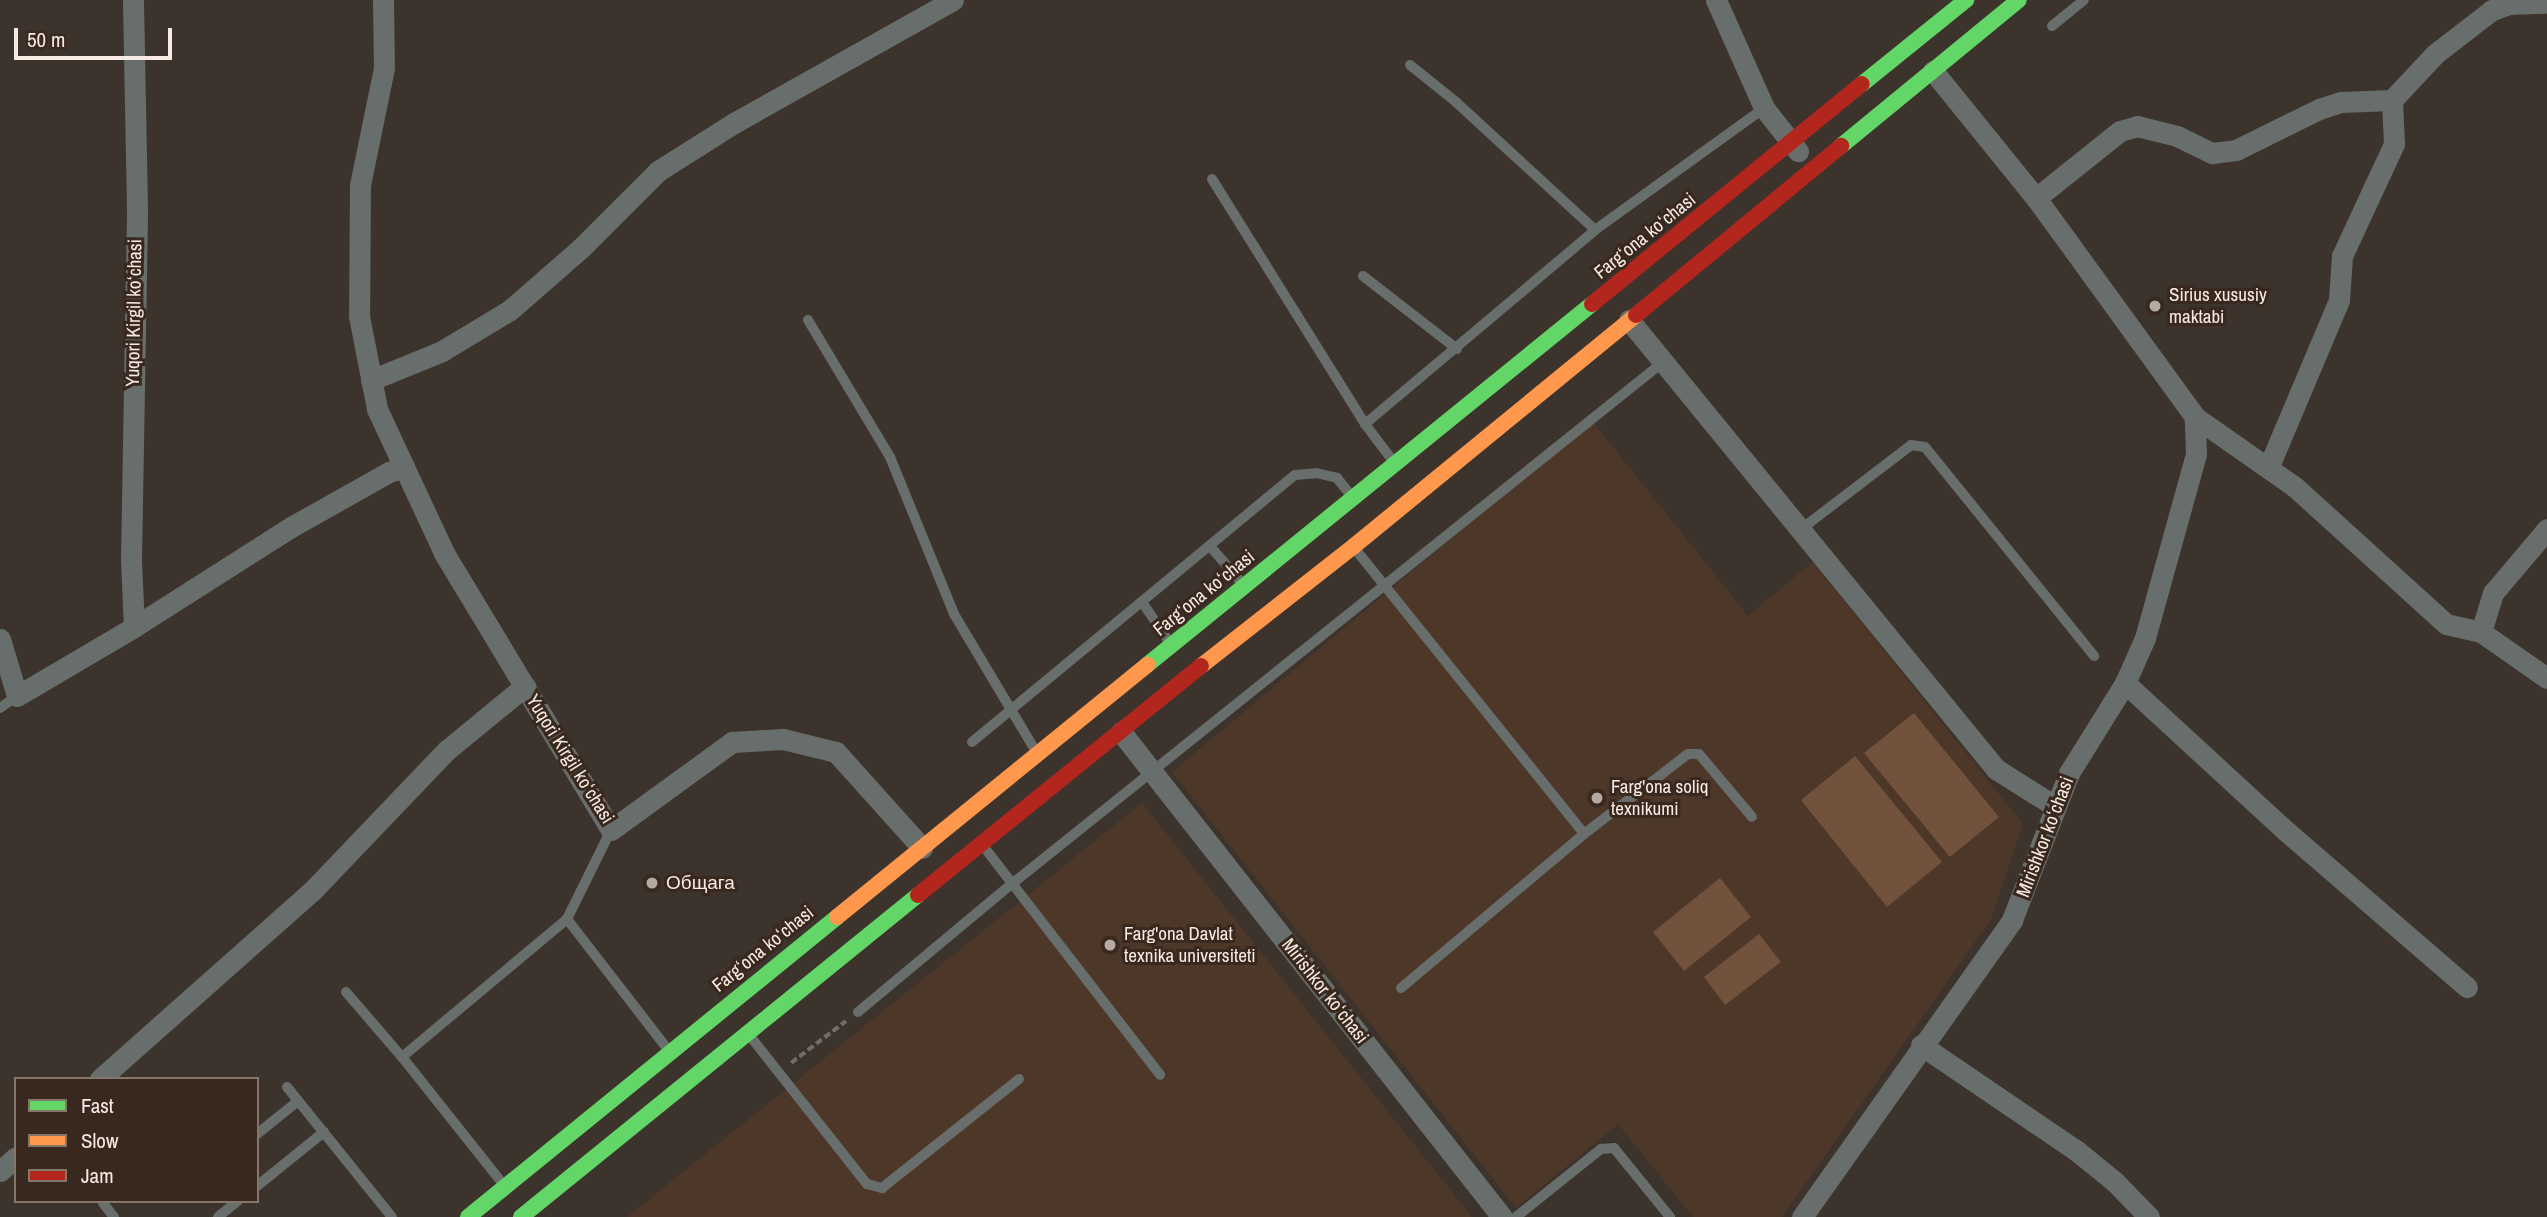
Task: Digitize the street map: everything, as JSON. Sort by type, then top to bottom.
[{"type":"main road","name":"Fargʻona koʻchasi","points":[[521,1217],[1121,732],[1211,636],[1245,587],[1966,0]]},
{"type":"main road","name":"Fargʻona koʻchasi","points":[[468,1217],[1172,646],[1211,636],[1353,546],[2019,0]]},
{"type":"street","name":"Yuqori Kirgil koʻchasi","points":[[133,0],[137,209],[131,560],[134,627]]},
{"type":"street","name":"Yuqori Kirgil koʻchasi","points":[[383,0],[384,68],[360,185],[359,316],[377,409],[444,553],[611,830],[732,742],[783,739],[836,752],[922,848]]},
{"type":"street","points":[[371,380],[442,351],[510,310],[580,249],[658,171],[734,123],[954,0]]},
{"type":"street","points":[[1716,0],[1763,108],[1812,169]]},
{"type":"street","points":[[2036,198],[2120,131],[2137,126],[2177,136],[2211,153],[2236,150],[2319,109],[2340,102],[2392,100],[2435,54],[2492,10],[2509,4],[2547,4]]},
{"type":"street","points":[[1933,71],[2036,198],[2195,416],[2269,466],[2446,624],[2480,632],[2547,678]]},
{"type":"street","points":[[2269,466],[2339,300],[2342,256],[2394,144],[2392,100]]},
{"type":"street","points":[[1629,320],[1996,769],[2056,807]]},
{"type":"street","name":"Mirishkor koʻchasi","points":[[1802,1217],[1921,1045],[2012,920],[2069,773],[2125,684],[2145,638],[2196,454],[2195,416]]},
{"type":"street","points":[[0,639],[9,702],[134,627],[291,527],[389,472],[404,467]]},
{"type":"street","points":[[2480,632],[2493,593],[2547,529]]},
{"type":"street","points":[[2125,684],[2286,831],[2467,987]]},
{"type":"street","points":[[102,1077],[313,890],[447,750],[525,686]]},
{"type":"street","name":"Mirishkor koʻchasi","points":[[1121,732],[1502,1217]]},
{"type":"street","points":[[1921,1045],[2077,1151],[2115,1182],[2148,1217]]},
{"type":"street","points":[[0,1171],[14,1159]]},
{"type":"lane","points":[[2052,26],[2084,0]]},
{"type":"lane","points":[[1410,65],[1456,102],[1595,230]]},
{"type":"lane","points":[[1364,424],[1457,349],[1595,230],[1763,108]]},
{"type":"lane","points":[[1212,178],[1364,424],[1396,465]]},
{"type":"lane","points":[[1363,276],[1457,349]]},
{"type":"lane","points":[[808,320],[890,457],[954,614],[1038,755]]},
{"type":"lane","points":[[858,1012],[1013,883],[1663,362]]},
{"type":"lane","points":[[1800,530],[1911,445],[1925,447],[2094,656]]},
{"type":"lane","points":[[972,742],[1295,475],[1316,473],[1337,478],[1354,499]]},
{"type":"lane","points":[[1210,546],[1245,587]]},
{"type":"lane","points":[[1353,546],[1584,834]]},
{"type":"lane","points":[[1142,602],[1172,646]]},
{"type":"lane","points":[[1401,988],[1584,834],[1688,754],[1699,754],[1752,817]]},
{"type":"lane","points":[[402,1057],[567,919],[611,830]]},
{"type":"lane","points":[[982,845],[1160,1075]]},
{"type":"lane","points":[[567,919],[670,1051]]},
{"type":"lane","points":[[346,992],[402,1057],[505,1186]]},
{"type":"lane","points":[[748,1032],[867,1184],[881,1188],[1019,1079]]},
{"type":"lane","points":[[287,1087],[392,1217]]},
{"type":"lane","points":[[259,1132],[298,1101]]},
{"type":"lane","points":[[259,1184],[324,1132]]},
{"type":"lane","points":[[1516,1217],[1601,1149],[1614,1148],[1670,1217]]},
{"type":"lane","points":[[103,1203],[114,1217]]},
{"type":"lane","points":[[218,1217],[236,1203]]},
{"type":"path","points":[[778,1073],[858,1012]]},
{"type":"shaded area","name":"Farg'ona soliq texnikumi","points":[[1592,421],[1748,616],[1813,562],[2023,824],[1991,919],[1782,1217],[1693,1217],[1618,1124],[1516,1208],[1172,772]]},
{"type":"shaded area","points":[[1914,713],[1999,817],[1950,857],[1864,753]]},
{"type":"shaded area","points":[[1855,756],[1942,862],[1887,907],[1801,800]]},
{"type":"shaded area","name":"Farg'ona Davlat texnika universiteti","points":[[1142,803],[1472,1217],[627,1217]]},
{"type":"shaded area","points":[[1720,878],[1751,917],[1684,971],[1653,932]]},
{"type":"shaded area","points":[[1759,934],[1781,962],[1725,1005],[1704,977]]},
{"type":"traffic: fast","points":[[1862,84],[1966,0]]},
{"type":"traffic: fast","points":[[1841,146],[2019,0]]},
{"type":"traffic: fast","points":[[1147,665],[1592,304]]},
{"type":"traffic: fast","points":[[521,1217],[918,895]]},
{"type":"traffic: fast","points":[[468,1217],[837,917]]},
{"type":"traffic: slow","points":[[1201,666],[1354,546],[1636,315]]},
{"type":"traffic: slow","points":[[837,917],[1147,665]]},
{"type":"traffic: jam","points":[[1592,304],[1862,84]]},
{"type":"traffic: jam","points":[[1636,315],[1841,146]]},
{"type":"traffic: jam","points":[[918,895],[1201,666]]},
{"type":"place","name":"Sirius xususiy maktabi","points":[[2155,306]]},
{"type":"place","name":"Farg'ona soliq texnikumi","points":[[1597,798]]},
{"type":"place","name":"Общага","points":[[652,883]]},
{"type":"place","name":"Farg'ona Davlat texnika universiteti","points":[[1110,945]]}]
